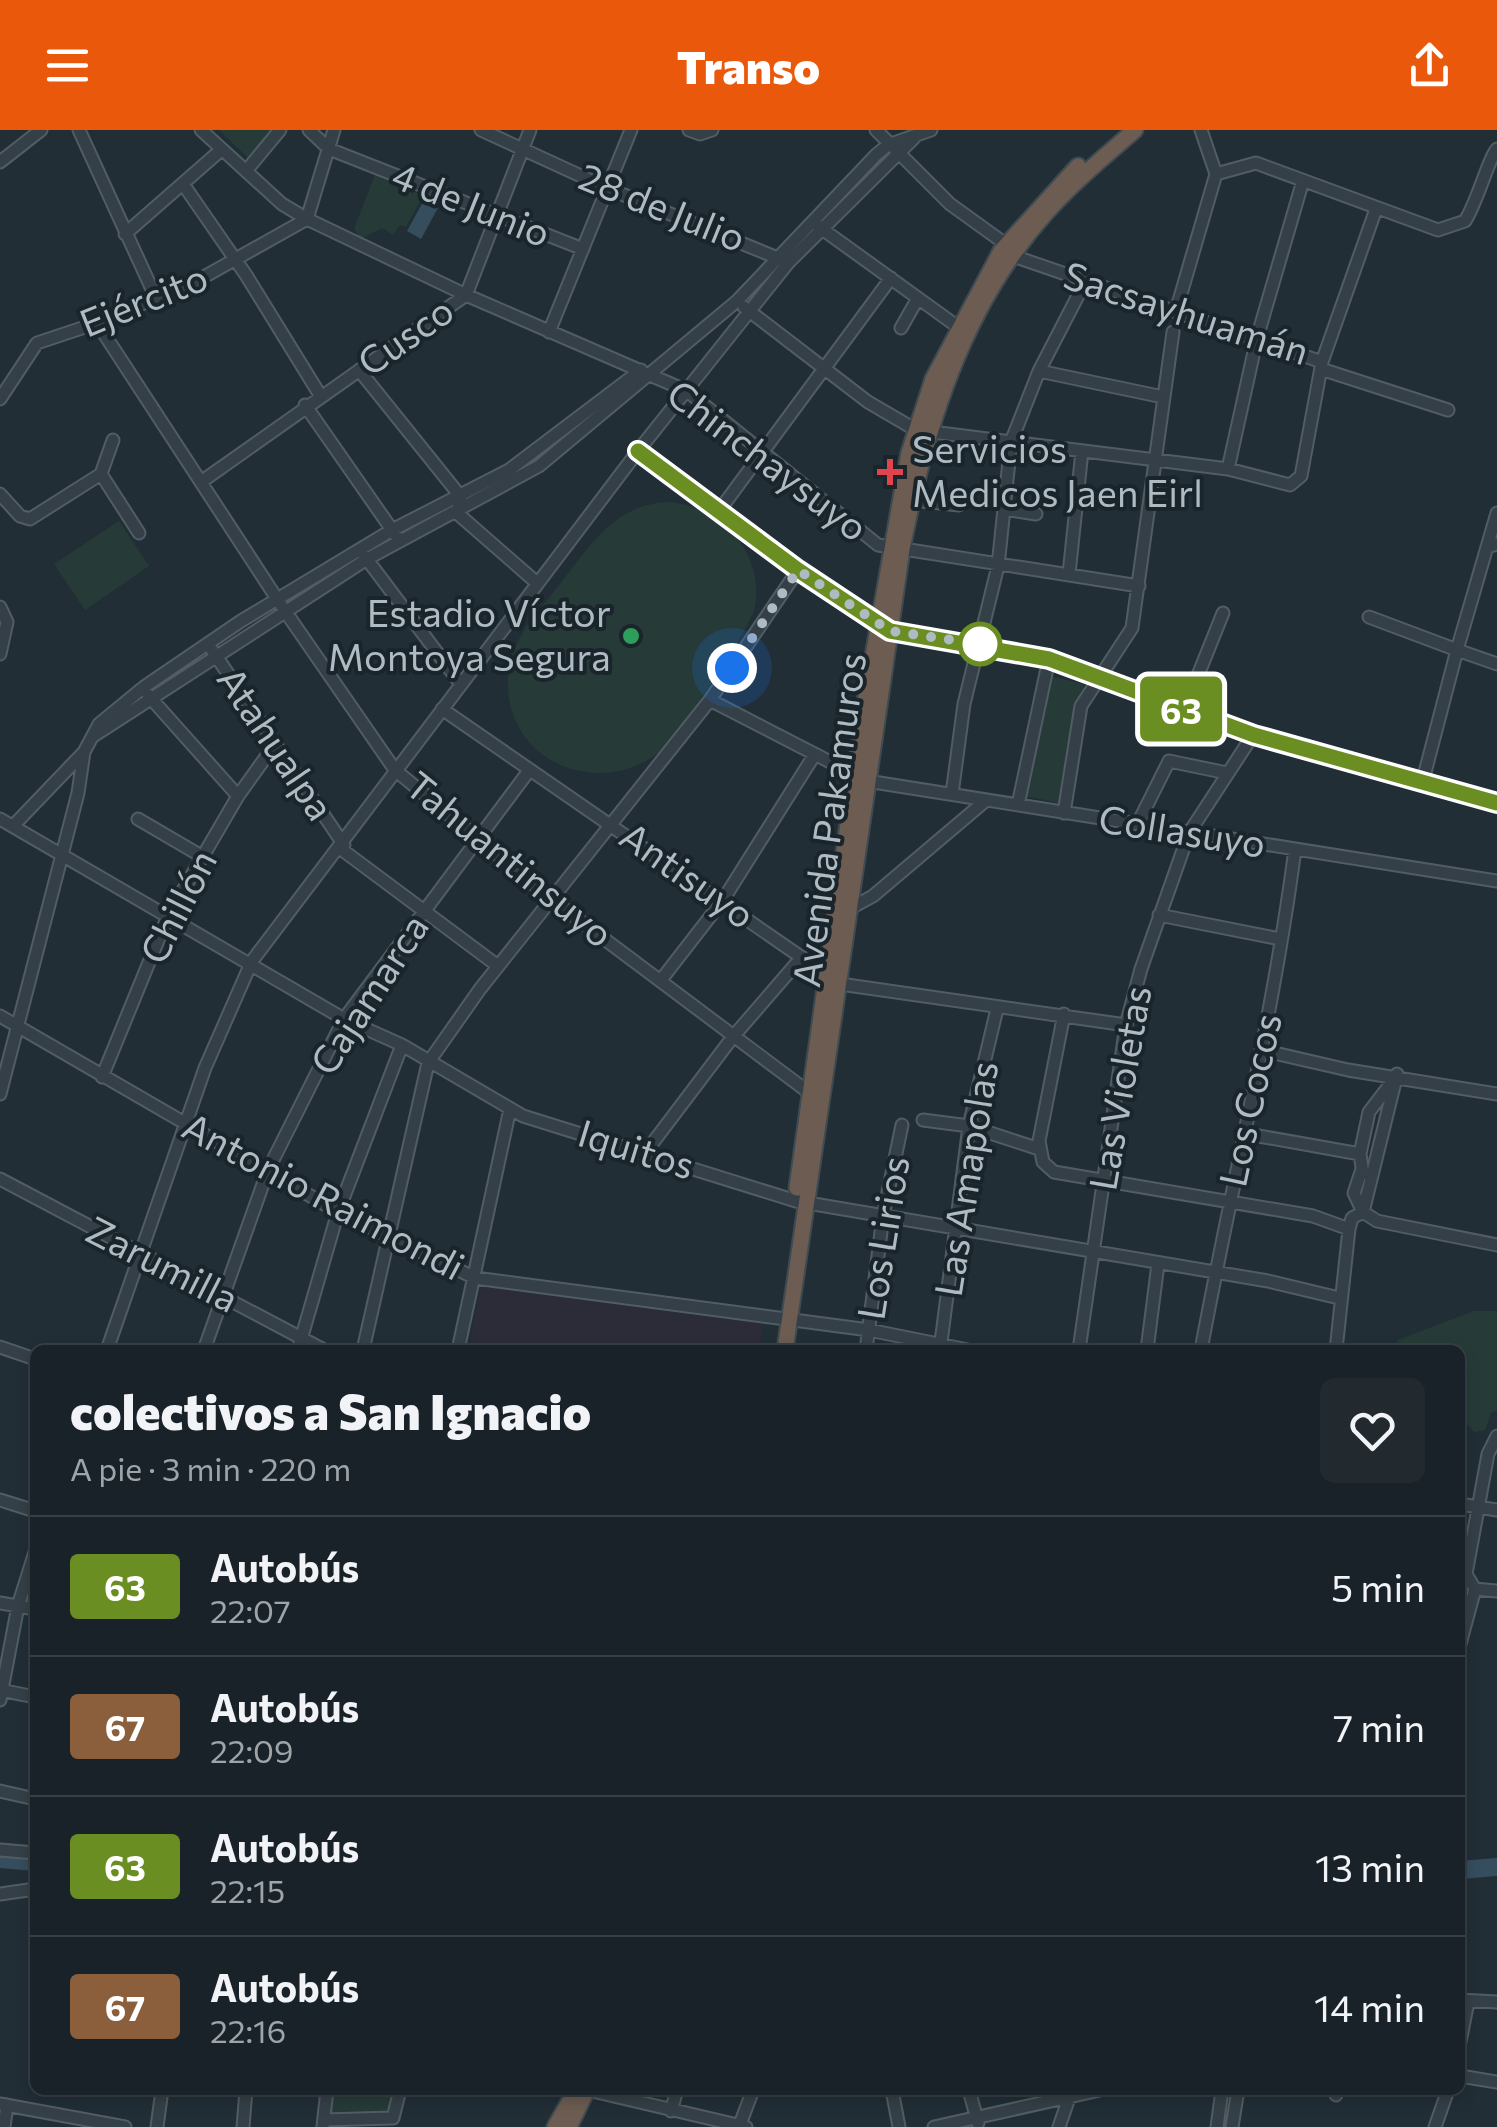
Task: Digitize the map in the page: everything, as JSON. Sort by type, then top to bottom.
[{"type":"highway","name":"Avenida Pakamuros","points":[[785,1345],[785,1320],[861,778],[896,548],[922,431],[962,330],[1036,208],[1119,130]]},
{"type":"highway","name":"Avenida Pakamuros","points":[[1011,250],[1134,130]]},
{"type":"highway","name":"Avenida Pakamuros","points":[[896,548],[912,500],[922,431]]},
{"type":"highway","name":"Avenida Pakamuros","points":[[801,1202],[811,1094],[849,909],[861,778]]},
{"type":"highway","name":"Avenida Pakamuros","points":[[778,1345],[785,1320]]},
{"type":"highway","points":[[556,2127],[573,2095]]},
{"type":"highway","points":[[569,2127],[585,2095]]},
{"type":"street","points":[[0,162],[41,130]]},
{"type":"street","points":[[79,130],[156,298]]},
{"type":"street","name":"Chinchaysuyo","points":[[201,130],[306,219],[466,295],[688,391],[878,545],[1139,586]]},
{"type":"street","points":[[246,172],[280,130]]},
{"type":"street","name":"4 de Junio","points":[[309,130],[330,149],[583,250]]},
{"type":"street","points":[[306,219],[334,130]]},
{"type":"street","name":"28 de Julio","points":[[481,130],[608,188],[783,260]]},
{"type":"street","name":"Cusco","points":[[202,482],[320,394],[466,295],[530,130]]},
{"type":"street","points":[[549,332],[631,130]]},
{"type":"street","points":[[690,130],[700,134],[712,130]]},
{"type":"street","name":"Sacsayhuamán","points":[[876,130],[950,204],[1011,250],[1084,284],[1258,338],[1322,365],[1376,209]]},
{"type":"street","points":[[109,1345],[206,1068],[252,961],[638,451],[750,312],[810,220],[892,150],[931,130]]},
{"type":"street","points":[[1176,311],[1216,174],[1201,130]]},
{"type":"street","points":[[126,234],[221,150]]},
{"type":"street","points":[[396,536],[458,514],[518,481],[822,230],[892,150]]},
{"type":"street","points":[[1216,174],[1256,163],[1302,184],[1438,230],[1465,221],[1485,186],[1489,158],[1497,150]]},
{"type":"street","points":[[183,184],[237,261],[320,394]]},
{"type":"street","points":[[1228,470],[1258,338],[1302,184]]},
{"type":"street","name":"Ejército","points":[[0,399],[32,346],[97,323],[237,261],[306,219]]},
{"type":"street","points":[[810,220],[962,330]]},
{"type":"street","points":[[719,510],[891,278]]},
{"type":"street","points":[[952,794],[964,704],[998,566],[1010,442],[1038,371],[1084,284]]},
{"type":"street","points":[[902,328],[918,298]]},
{"type":"street","points":[[737,301],[868,402],[922,431],[1153,459],[1228,470],[1270,482],[1297,482],[1322,365],[1448,410]]},
{"type":"street","name":"Tahuantinsuyo","points":[[97,323],[395,770],[551,899],[811,1094]]},
{"type":"street","points":[[1064,812],[1082,706],[1130,634],[1174,332]]},
{"type":"street","points":[[359,370],[462,498]]},
{"type":"street","points":[[1038,371],[1163,397]]},
{"type":"street","points":[[0,1094],[84,752],[92,737],[208,643],[282,605],[509,470],[647,373]]},
{"type":"street","points":[[305,405],[396,536]]},
{"type":"street","points":[[0,494],[20,516],[30,519],[101,474],[112,440]]},
{"type":"street","points":[[638,451],[798,570],[884,627],[1049,659],[1254,735],[1497,803]]},
{"type":"street","points":[[1069,574],[1082,451]]},
{"type":"street","points":[[101,474],[139,533]]},
{"type":"street","points":[[458,514],[462,498]]},
{"type":"street","points":[[912,500],[960,505]]},
{"type":"street","points":[[1004,509],[1036,514]]},
{"type":"street","points":[[1423,780],[1457,650],[1492,545],[1497,513]]},
{"type":"street","points":[[458,514],[537,583]]},
{"type":"street","points":[[364,555],[460,683]]},
{"type":"street","points":[[364,1345],[428,1063],[498,966],[710,700],[798,570]]},
{"type":"street","points":[[148,693],[215,654],[282,605]]},
{"type":"street","points":[[0,607],[7,622],[0,654]]},
{"type":"street","points":[[1184,710],[1223,614]]},
{"type":"street","points":[[1369,618],[1497,664]]},
{"type":"street","name":"Atahualpa","points":[[208,643],[342,847],[422,914],[498,966]]},
{"type":"street","points":[[1018,805],[1049,659]]},
{"type":"street","points":[[148,693],[238,796]]},
{"type":"street","name":"Collasuyo","points":[[710,700],[861,778],[984,802],[1139,821],[1189,833],[1497,881]]},
{"type":"street","name":"Antisuyo","points":[[442,709],[528,772],[613,825],[835,980],[997,1009],[1064,1014],[1126,1025]]},
{"type":"street","name":"Las Violetas","points":[[1080,1345],[1126,1025],[1189,833],[1254,735]]},
{"type":"street","name":"Chillón","points":[[102,1077],[168,916],[238,796],[274,747]]},
{"type":"street","points":[[13,826],[84,752]]},
{"type":"street","points":[[661,980],[723,900],[815,754]]},
{"type":"street","points":[[1139,821],[1170,760],[1227,773]]},
{"type":"street","name":"Cajamarca","points":[[206,1345],[268,1170],[344,1019],[528,772]]},
{"type":"street","points":[[849,909],[873,896],[984,802]]},
{"type":"street","name":"Iquitos","points":[[0,819],[252,961],[344,1019],[402,1044],[510,1109],[801,1202],[1216,1272],[1339,1298]]},
{"type":"street","points":[[138,819],[204,858]]},
{"type":"street","name":"Los Cocos","points":[[1202,1345],[1228,1200],[1276,984],[1295,850]]},
{"type":"street","points":[[1160,915],[1280,940]]},
{"type":"street","points":[[645,1153],[732,1038],[802,957]]},
{"type":"street","name":"Las Amapolas","points":[[941,1345],[969,1126],[997,1009]]},
{"type":"street","points":[[1064,1014],[1039,1150],[1043,1162],[1054,1172],[1330,1219],[1349,1229]]},
{"type":"street","name":"Antonio Raimondi","points":[[0,1016],[338,1212],[475,1278],[869,1330],[933,1345]]},
{"type":"street","points":[[300,1344],[338,1212],[402,1044]]},
{"type":"street","points":[[1261,1050],[1348,1070],[1398,1074],[1497,1094]]},
{"type":"street","points":[[1367,1189],[1360,1154],[1369,1112],[1398,1074]]},
{"type":"street","points":[[1363,1212],[1398,1074]]},
{"type":"street","points":[[459,1345],[510,1109]]},
{"type":"street","name":"Los Lirios","points":[[923,1120],[969,1126],[1039,1150]]},
{"type":"street","name":"Los Lirios","points":[[867,1345],[883,1216],[902,1125]]},
{"type":"street","points":[[1242,1132],[1360,1154]]},
{"type":"street","points":[[1362,1169],[1354,1192],[1363,1212],[1398,1227],[1497,1245]]},
{"type":"street","name":"Zarumilla","points":[[0,1179],[224,1296],[300,1344]]},
{"type":"street","points":[[1336,1345],[1349,1229],[1352,1218],[1363,1212]]},
{"type":"street","points":[[1148,1345],[1158,1264]]},
{"type":"street","points":[[0,1346],[30,1357]]},
{"type":"street","points":[[1465,1625],[1475,1588],[1466,1574],[1488,1454],[1497,1436]]},
{"type":"street","points":[[0,1500],[30,1509]]},
{"type":"street","points":[[1465,1505],[1497,1510]]},
{"type":"street","points":[[30,1568],[18,1606],[1,1694],[30,1697]]},
{"type":"street","points":[[1475,1588],[1497,1590]]},
{"type":"street","points":[[0,1603],[30,1607]]},
{"type":"street","points":[[0,1791],[30,1798]]},
{"type":"street","points":[[0,1850],[30,1853]]},
{"type":"street","points":[[0,1894],[30,1890]]},
{"type":"street","points":[[1465,2001],[1497,2002]]},
{"type":"street","points":[[1465,2077],[1497,2082]]},
{"type":"street","points":[[157,2127],[161,2095]]},
{"type":"street","points":[[243,2127],[246,2095]]},
{"type":"street","points":[[326,2095],[323,2124],[393,2118],[400,2095]]},
{"type":"street","points":[[608,2095],[742,2127],[751,2095]]},
{"type":"street","points":[[671,2111],[676,2095]]},
{"type":"street","points":[[893,2095],[899,2127]]},
{"type":"street","points":[[970,2095],[978,2123]]},
{"type":"street","points":[[934,2127],[978,2123],[1070,2095]]},
{"type":"street","points":[[1060,2127],[1073,2095]]},
{"type":"street","points":[[1217,2127],[1221,2095]]},
{"type":"street","points":[[1232,2127],[1237,2095]]},
{"type":"street","points":[[1435,2127],[1446,2095]]},
{"type":"street","points":[[4,2127],[4,2104],[126,2127]]},
{"type":"shaded area","points":[[424,200],[438,208],[421,239],[407,231]]},
{"type":"shaded area","points":[[481,1286],[763,1324],[760,1345],[469,1345]]},
{"type":"green space","points":[[219,130],[273,130],[248,158]]},
{"type":"green space","points":[[376,172],[423,196],[406,227],[400,225],[393,235],[382,228],[361,239],[354,229]]},
{"type":"green space","name":"Estadio Víctor Montoya Segura","points":[[669,502],[705,512],[734,535],[753,568],[756,587],[751,618],[700,701],[657,754],[618,771],[598,773],[565,767],[531,744],[512,710],[509,669],[515,648],[537,612],[607,528],[634,510]]},
{"type":"green space","points":[[119,521],[149,566],[85,610],[54,564]]},
{"type":"green space","points":[[1050,676],[1084,684],[1059,803],[1025,796]]},
{"type":"green space","points":[[1474,1311],[1497,1311],[1497,1410],[1491,1413],[1485,1430],[1474,1432],[1465,1422],[1465,1345],[1394,1345],[1400,1339]]},
{"type":"green space","points":[[331,2095],[393,2095],[391,2113],[329,2116]]},
{"type":"waterway","points":[[0,1859],[30,1862]]},
{"type":"waterway","points":[[1465,1870],[1497,1867]]},
{"type":"bus line","name":"63","points":[[638,451],[798,570],[890,631],[1049,659],[1254,735],[1497,803]]},
{"type":"place","name":"Servicios Medicos Jaen Eirl","points":[[890,472]]},
{"type":"place","name":"Estadio Víctor Montoya Segura","points":[[631,636]]},
{"type":"route","points":[[732,668],[798,570],[890,631],[980,644]]}]
